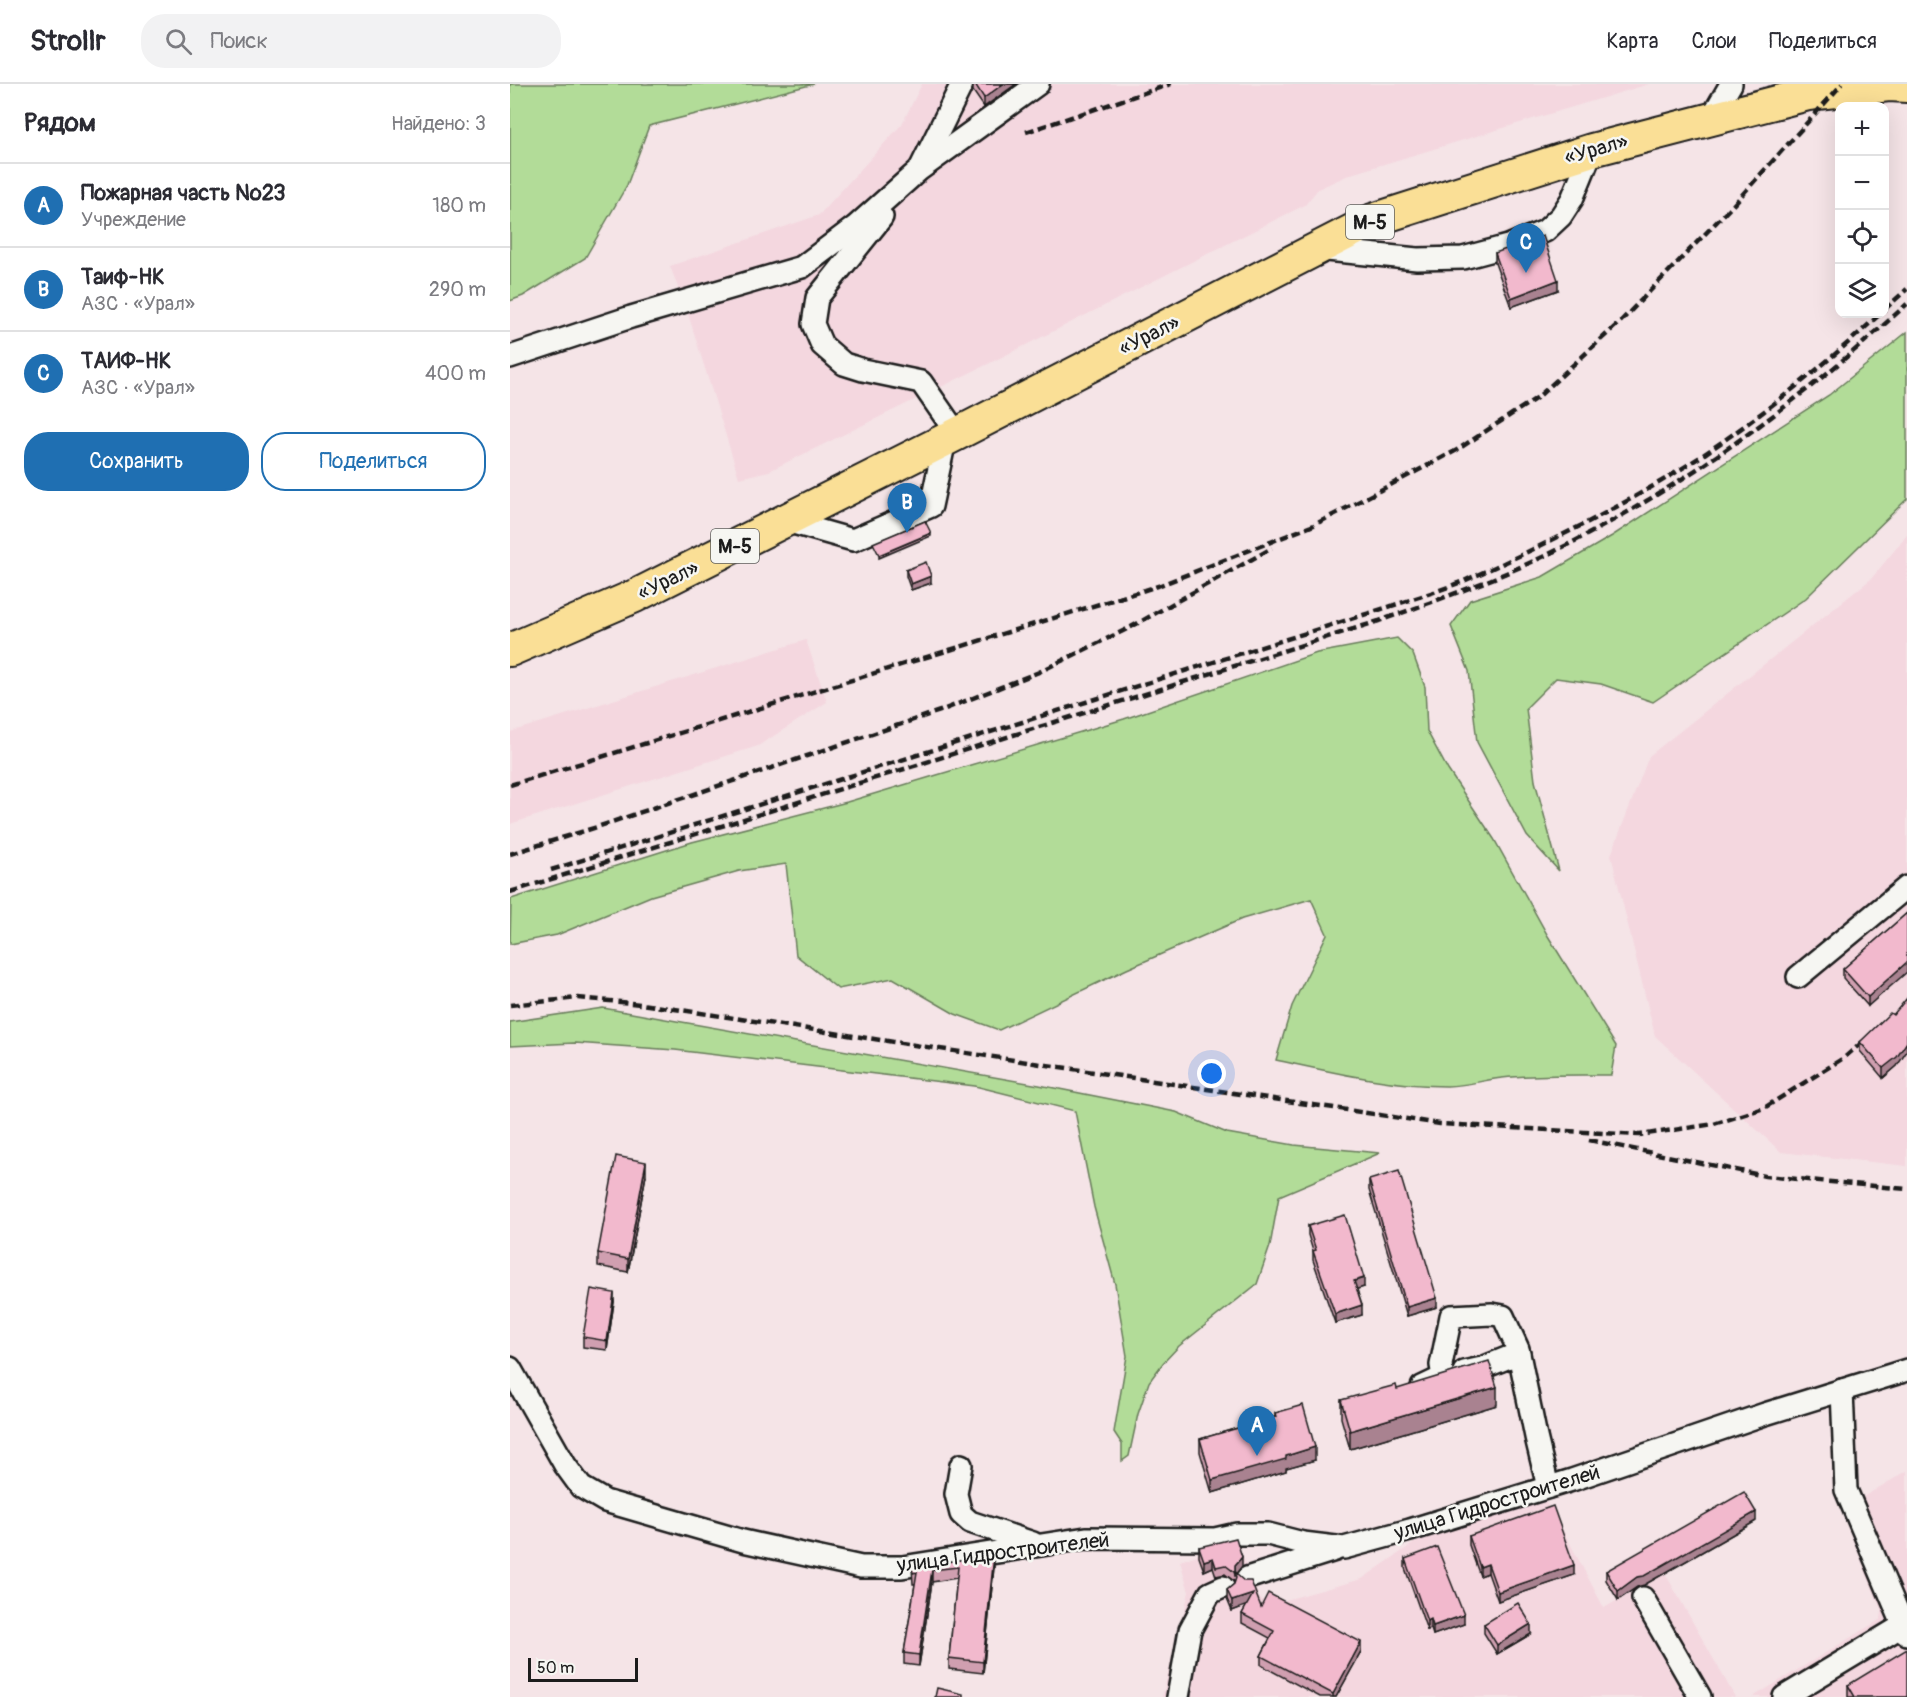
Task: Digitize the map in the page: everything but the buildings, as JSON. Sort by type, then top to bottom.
[{"type":"highway","name":"«Урал»","points":[[510,650],[635,596],[786,521],[1373,220],[1592,150],[1710,120],[1828,92],[1889,85],[1907,86]]},
{"type":"street","points":[[786,521],[853,540],[931,506],[951,437],[921,382],[844,364],[822,345],[813,324],[817,298],[919,170],[962,84]]},
{"type":"street","points":[[510,357],[631,317],[802,267],[855,227],[919,170],[1038,84]]},
{"type":"street","points":[[1710,120],[1731,84]]},
{"type":"street","points":[[1317,249],[1417,259],[1463,258],[1508,246],[1545,231],[1561,216],[1572,199],[1592,150]]},
{"type":"street","points":[[1798,977],[1907,887]]},
{"type":"street","points":[[1443,1377],[1441,1365],[1451,1316],[1492,1314],[1503,1316],[1519,1353],[1548,1487]]},
{"type":"street","points":[[1422,1387],[1443,1377],[1482,1368],[1519,1353]]},
{"type":"street","name":"улица Гидростроителей","points":[[510,1368],[565,1465],[581,1487],[604,1501],[743,1541],[861,1567],[902,1567],[1086,1538],[1215,1539],[1237,1533],[1268,1534],[1303,1543],[1344,1548],[1548,1487],[1907,1370]]},
{"type":"street","points":[[1784,1697],[1904,1630],[1846,1490],[1842,1390]]},
{"type":"street","points":[[961,1465],[956,1494],[961,1514],[970,1522],[1039,1545]]},
{"type":"street","points":[[1247,1578],[1344,1548]]},
{"type":"street","points":[[1178,1697],[1190,1629],[1210,1593],[1223,1587]]},
{"type":"street","points":[[1643,1598],[1700,1697]]},
{"type":"shaded area","points":[[922,84],[1649,84],[1351,174],[1318,189],[1305,205],[990,363],[769,471],[739,478],[689,317],[670,266],[819,215],[902,124]]},
{"type":"shaded area","points":[[1907,535],[1907,1166],[1781,1152],[1655,1036],[1611,855],[1649,756],[1871,579]]},
{"type":"shaded area","points":[[806,640],[827,702],[758,746],[510,824],[510,732]]},
{"type":"shaded area","points":[[1907,1471],[1907,1697],[1753,1697],[1881,1619],[1882,1612],[1841,1510]]},
{"type":"shaded area","points":[[1543,1499],[1554,1513],[1604,1608],[1665,1573],[1735,1697],[1162,1697],[1189,1592],[1180,1561],[1237,1541],[1259,1598],[1271,1604],[1362,1579],[1414,1543]]},
{"type":"green space","points":[[510,84],[814,84],[649,126],[627,185],[585,258],[523,296],[510,301]]},
{"type":"green space","points":[[1907,332],[1907,499],[1806,598],[1653,702],[1601,684],[1556,678],[1526,708],[1535,781],[1559,871],[1527,836],[1477,742],[1469,671],[1451,626],[1470,600],[1542,577],[1612,536],[1829,395]]},
{"type":"green space","points":[[1397,638],[1413,654],[1425,687],[1427,731],[1448,770],[1494,839],[1548,936],[1616,1046],[1611,1075],[1529,1076],[1454,1086],[1426,1085],[1361,1078],[1276,1060],[1292,1006],[1327,934],[1311,899],[1242,919],[1127,969],[999,1030],[955,1014],[893,978],[838,989],[796,955],[786,864],[739,871],[651,896],[557,935],[510,944],[511,899],[692,842],[847,802],[1124,719],[1317,653]]},
{"type":"green space","points":[[603,1008],[1039,1085],[1176,1112],[1227,1133],[1294,1145],[1380,1153],[1279,1196],[1270,1246],[1257,1284],[1179,1346],[1163,1363],[1149,1382],[1138,1414],[1129,1456],[1122,1461],[1122,1444],[1114,1432],[1127,1356],[1115,1284],[1094,1207],[1075,1111],[975,1086],[675,1050],[575,1043],[510,1046],[510,1022]]},
{"type":"railway","points":[[1026,132],[1171,84]]},
{"type":"railway","points":[[510,785],[1158,586],[1314,525],[1457,450],[1538,397],[1620,322],[1733,205],[1842,84]]},
{"type":"railway","points":[[1889,305],[1907,289]]},
{"type":"railway","points":[[510,892],[1379,621],[1510,571],[1601,527],[1694,471],[1783,408],[1867,340],[1907,304]]},
{"type":"railway","points":[[551,870],[1376,611],[1466,580],[1587,522],[1675,473],[1794,388],[1876,318]]},
{"type":"railway","points":[[510,854],[597,827],[940,711],[1039,672],[1131,627],[1272,548]]},
{"type":"railway","points":[[510,1005],[578,998],[641,1004],[1440,1124],[1640,1135],[1714,1124],[1764,1108],[1845,1057],[1872,1034]]},
{"type":"railway","points":[[1589,1140],[1765,1176],[1907,1189]]},
{"type":"place","name":"ТАИФ-НК","points":[[1526,273]]},
{"type":"place","name":"Таиф-НК","points":[[907,533]]},
{"type":"place","name":"Пожарная часть №23","points":[[1257,1456]]}]
